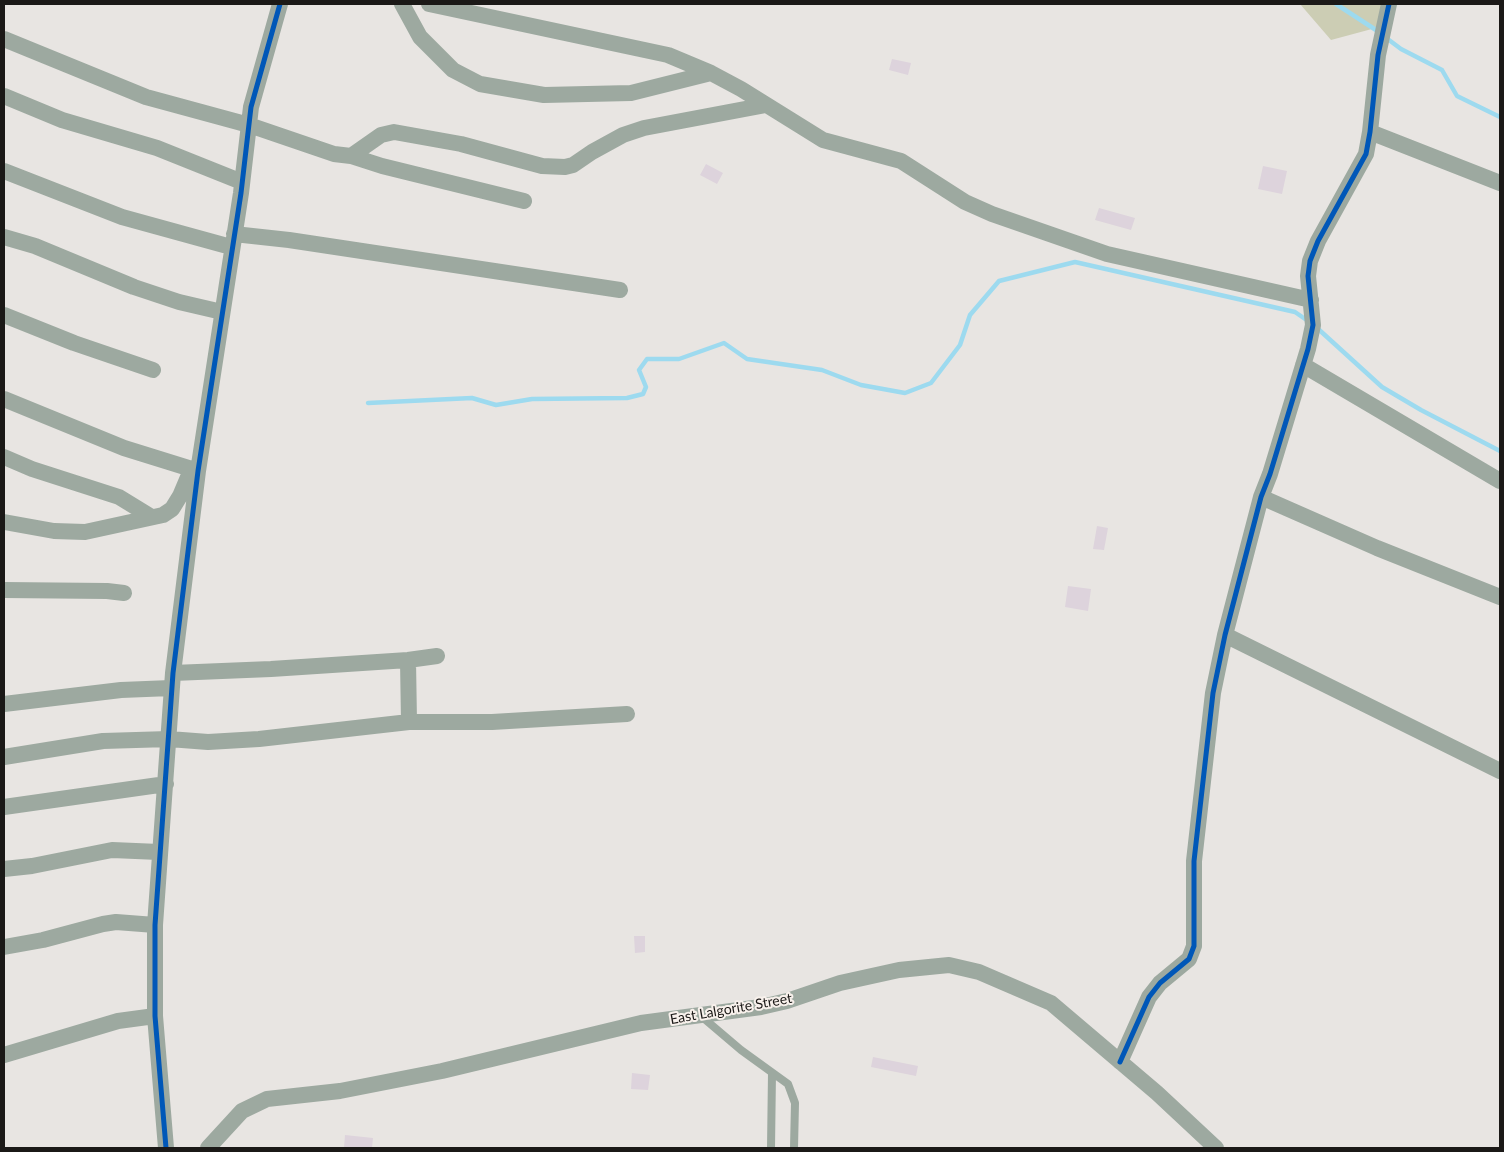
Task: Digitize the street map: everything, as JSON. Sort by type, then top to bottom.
[{"type":"street","points":[[166,1148],[155,1016],[156,925],[159,852],[166,784],[172,680],[195,470],[222,312],[242,182],[251,107],[280,4]]},
{"type":"street","points":[[402,4],[420,37],[454,70],[480,84],[544,95],[631,93],[711,73]]},
{"type":"street","points":[[429,4],[460,8],[668,56],[711,73],[823,140],[901,161],[965,202],[992,214],[1107,254],[1311,300]]},
{"type":"street","points":[[1120,1062],[1149,998],[1160,983],[1189,959],[1194,946],[1194,861],[1213,693],[1224,636],[1261,497],[1279,446],[1313,325],[1308,276],[1310,260],[1318,241],[1366,154],[1378,55],[1389,4]]},
{"type":"street","points":[[4,39],[146,97],[250,125],[334,154],[351,156],[382,166],[524,201]]},
{"type":"street","points":[[4,96],[62,120],[158,148],[242,182]]},
{"type":"street","points":[[351,156],[381,135],[394,132],[461,144],[542,166],[565,167],[573,165],[607,143],[644,128],[766,105]]},
{"type":"street","points":[[1370,132],[1500,183]]},
{"type":"street","points":[[4,171],[132,220],[232,241],[289,240],[620,290]]},
{"type":"street","points":[[4,237],[35,246],[142,290],[179,302],[222,312]]},
{"type":"street","points":[[4,315],[74,343],[152,370]]},
{"type":"street","points":[[1303,365],[1500,481]]},
{"type":"street","points":[[4,399],[124,448],[195,470]]},
{"type":"street","points":[[4,457],[32,469],[119,497],[150,516]]},
{"type":"street","points":[[4,522],[54,532],[86,532],[150,516],[163,515],[172,508],[195,470]]},
{"type":"street","points":[[1261,497],[1377,548],[1500,597]]},
{"type":"street","points":[[4,590],[107,591],[124,593]]},
{"type":"street","points":[[1224,636],[1500,771]]},
{"type":"street","points":[[4,704],[121,690],[172,680],[436,656]]},
{"type":"street","points":[[408,660],[409,722]]},
{"type":"street","points":[[4,757],[103,741],[169,739],[208,742],[259,739],[409,722],[492,722],[628,714]]},
{"type":"street","points":[[4,807],[166,784]]},
{"type":"street","points":[[4,869],[32,866],[112,850],[159,852]]},
{"type":"street","points":[[4,947],[43,940],[116,922],[156,925]]},
{"type":"street","name":"East Lalgorite Street","points":[[208,1148],[242,1111],[267,1098],[340,1092],[442,1071],[641,1024],[787,1001],[840,983],[899,970],[950,965],[980,972],[1051,1003],[1157,1093],[1216,1148]]},
{"type":"street","points":[[4,1054],[118,1021],[155,1016]]},
{"type":"lane","points":[[701,1016],[788,1084],[793,1092],[795,1103],[794,1148]]},
{"type":"lane","points":[[771,1148],[772,1073]]},
{"type":"green space","points":[[1300,4],[1389,4],[1383,26],[1331,40]]},
{"type":"building","points":[[892,59],[911,63],[908,75],[889,70]]},
{"type":"building","points":[[706,164],[723,173],[717,184],[700,175]]},
{"type":"building","points":[[1263,166],[1287,171],[1282,194],[1258,189]]},
{"type":"building","points":[[1099,208],[1135,218],[1131,230],[1095,220]]},
{"type":"building","points":[[1097,526],[1108,528],[1104,550],[1093,549]]},
{"type":"building","points":[[1068,586],[1091,589],[1088,611],[1065,607]]},
{"type":"building","points":[[634,936],[645,936],[645,952],[635,953]]},
{"type":"building","points":[[873,1057],[918,1066],[916,1076],[871,1067]]},
{"type":"building","points":[[632,1073],[650,1075],[648,1090],[631,1089]]},
{"type":"building","points":[[345,1135],[373,1138],[372,1148],[344,1148]]},
{"type":"waterway","points":[[1336,4],[1379,32]]},
{"type":"waterway","points":[[1385,37],[1401,49],[1442,70],[1457,96],[1500,117]]},
{"type":"waterway","points":[[368,403],[472,398],[496,405],[532,399],[627,398],[643,394],[646,387],[639,370],[647,359],[679,359],[724,343],[747,359],[822,370],[861,385],[905,393],[931,383],[960,345],[970,315],[999,281],[1075,262],[1295,312],[1308,321]]},
{"type":"waterway","points":[[1316,327],[1382,387],[1421,410],[1500,451]]},
{"type":"cycle path","points":[[166,1148],[155,1016],[155,925],[173,673],[198,471],[241,193],[251,107],[280,4]]},
{"type":"cycle path","points":[[1120,1062],[1149,997],[1160,983],[1189,959],[1194,946],[1194,861],[1213,693],[1225,635],[1261,497],[1270,474],[1308,349],[1313,325],[1308,276],[1310,261],[1318,241],[1366,154],[1378,55],[1389,4]]}]
